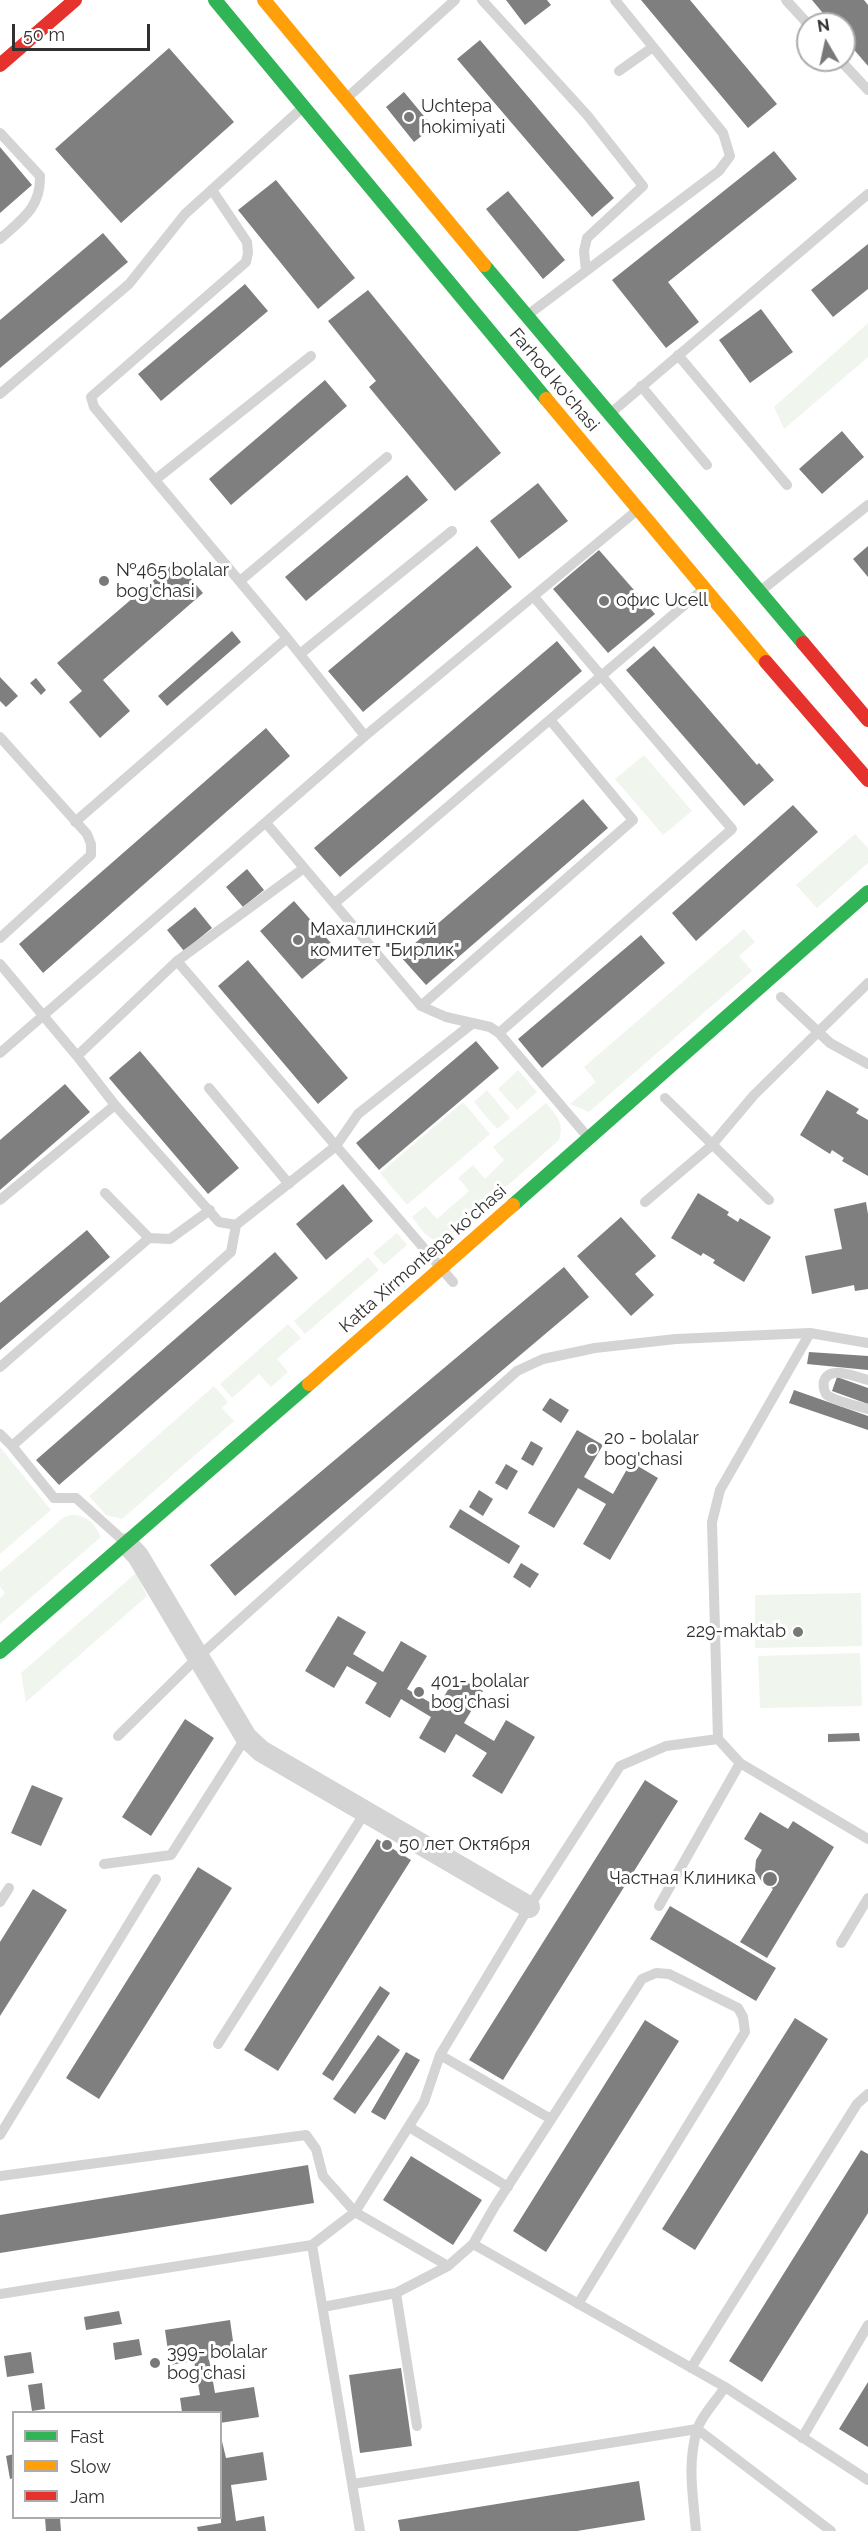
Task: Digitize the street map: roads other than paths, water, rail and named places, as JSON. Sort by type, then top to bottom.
[{"type":"main road","points":[[0,65],[75,0]]},
{"type":"main road","name":"Farhod ko'chasi","points":[[215,0],[704,589],[868,780]]},
{"type":"main road","name":"Farhod ko'chasi","points":[[264,0],[868,720]]},
{"type":"main road","name":"Katta Xirmontepa koʻchasi","points":[[0,1652],[135,1553],[441,1267],[868,892]]},
{"type":"street","points":[[135,1553],[246,1737],[261,1751],[529,1907]]},
{"type":"lane","points":[[345,99],[455,0]]},
{"type":"lane","points":[[482,0],[587,115],[643,186],[587,238],[584,251],[586,271]]},
{"type":"lane","points":[[527,316],[719,171],[730,156],[723,133],[615,0]]},
{"type":"lane","points":[[786,0],[797,12]]},
{"type":"lane","points":[[619,71],[653,47]]},
{"type":"lane","points":[[851,72],[868,90]]},
{"type":"lane","points":[[0,394],[129,284],[185,214],[303,107]]},
{"type":"lane","points":[[0,239],[32,209],[40,186],[40,176],[1,135]]},
{"type":"lane","points":[[212,190],[247,242],[246,262],[91,397],[94,406],[287,638],[365,736]]},
{"type":"lane","points":[[610,414],[868,194]]},
{"type":"lane","points":[[678,355],[787,485]]},
{"type":"lane","points":[[155,480],[311,356]]},
{"type":"lane","points":[[641,386],[707,465]]},
{"type":"lane","points":[[240,581],[387,457]]},
{"type":"lane","points":[[760,591],[868,505]]},
{"type":"lane","points":[[0,1053],[365,736],[638,509]]},
{"type":"lane","points":[[300,654],[452,531]]},
{"type":"lane","points":[[335,903],[704,589]]},
{"type":"lane","points":[[500,1033],[732,829],[534,597]]},
{"type":"lane","points":[[75,822],[287,638]]},
{"type":"lane","points":[[421,1006],[633,820],[550,721]]},
{"type":"lane","points":[[0,737],[87,834],[91,844],[91,855],[0,938]]},
{"type":"lane","points":[[266,823],[421,1006],[446,1017],[490,1027],[500,1033],[588,1137]]},
{"type":"lane","points":[[77,1056],[177,961],[304,868]]},
{"type":"lane","points":[[177,961],[453,1282]]},
{"type":"lane","points":[[0,964],[115,1105],[219,1222],[236,1225]]},
{"type":"lane","points":[[645,1202],[711,1146],[753,1095],[868,983]]},
{"type":"lane","points":[[781,997],[830,1043],[868,1064]]},
{"type":"lane","points":[[12,1446],[231,1252],[236,1225],[336,1146],[358,1114],[473,1023]]},
{"type":"lane","points":[[209,1088],[289,1184]]},
{"type":"lane","points":[[665,1098],[711,1146],[769,1200]]},
{"type":"lane","points":[[0,1200],[115,1105]]},
{"type":"lane","points":[[105,1193],[148,1238]]},
{"type":"lane","points":[[0,1367],[148,1238],[170,1239],[210,1210]]},
{"type":"lane","points":[[118,1736],[197,1658],[517,1371],[543,1359],[595,1348],[676,1339],[810,1333],[868,1343]]},
{"type":"lane","points":[[810,1333],[720,1490],[711,1522],[718,1738],[740,1762],[868,1839]]},
{"type":"lane","points":[[868,1380],[838,1373],[829,1375],[824,1380],[827,1395],[868,1409]]},
{"type":"lane","points":[[0,1434],[54,1498],[76,1498],[135,1553]]},
{"type":"lane","points":[[104,1864],[171,1855],[246,1737]]},
{"type":"lane","points":[[0,2294],[312,2246],[355,2212],[424,2102],[440,2055],[529,1907],[620,1766],[666,1746],[718,1738]]},
{"type":"lane","points":[[659,1906],[740,1762]]},
{"type":"lane","points":[[218,2044],[366,1811]]},
{"type":"lane","points":[[0,2135],[156,1879]]},
{"type":"lane","points":[[0,1902],[9,1888]]},
{"type":"lane","points":[[841,1943],[868,1898]]},
{"type":"lane","points":[[323,2307],[396,2293],[448,2266],[473,2244],[507,2187],[642,1979],[656,1973],[669,1974],[738,2008],[743,2017],[745,2032],[578,2304]]},
{"type":"lane","points":[[440,2055],[551,2119]]},
{"type":"lane","points":[[691,2368],[857,2104],[868,2094]]},
{"type":"lane","points":[[409,2127],[507,2187]]},
{"type":"lane","points":[[0,2176],[306,2135],[316,2149],[323,2176],[355,2212],[448,2266]]},
{"type":"lane","points":[[473,2244],[725,2387],[868,2480]]},
{"type":"lane","points":[[312,2246],[360,2531]]},
{"type":"lane","points":[[396,2293],[417,2426]]},
{"type":"lane","points":[[802,2438],[868,2325]]},
{"type":"lane","points":[[696,2531],[690,2458],[696,2442],[697,2428],[725,2387]]},
{"type":"lane","points":[[353,2484],[697,2428],[831,2531]]},
{"type":"place","name":"Uchtepa hokimiyati","points":[[409,117]]},
{"type":"place","name":"№465 bolalar bog'chasi","points":[[104,581]]},
{"type":"place","name":"офис Ucell","points":[[604,601]]},
{"type":"place","name":"Махаллинский комитет \"Бирлик\"","points":[[298,940]]},
{"type":"place","name":"20 - bolalar bog'chasi","points":[[592,1449]]},
{"type":"place","name":"229-maktab","points":[[798,1632]]},
{"type":"place","name":"401- bolalar bog'chasi","points":[[419,1692]]},
{"type":"place","name":"50 лет Октября","points":[[387,1845]]},
{"type":"place","name":"Частная Клиника","points":[[770,1879]]},
{"type":"place","name":"399- bolalar bog'chasi","points":[[155,2363]]}]
